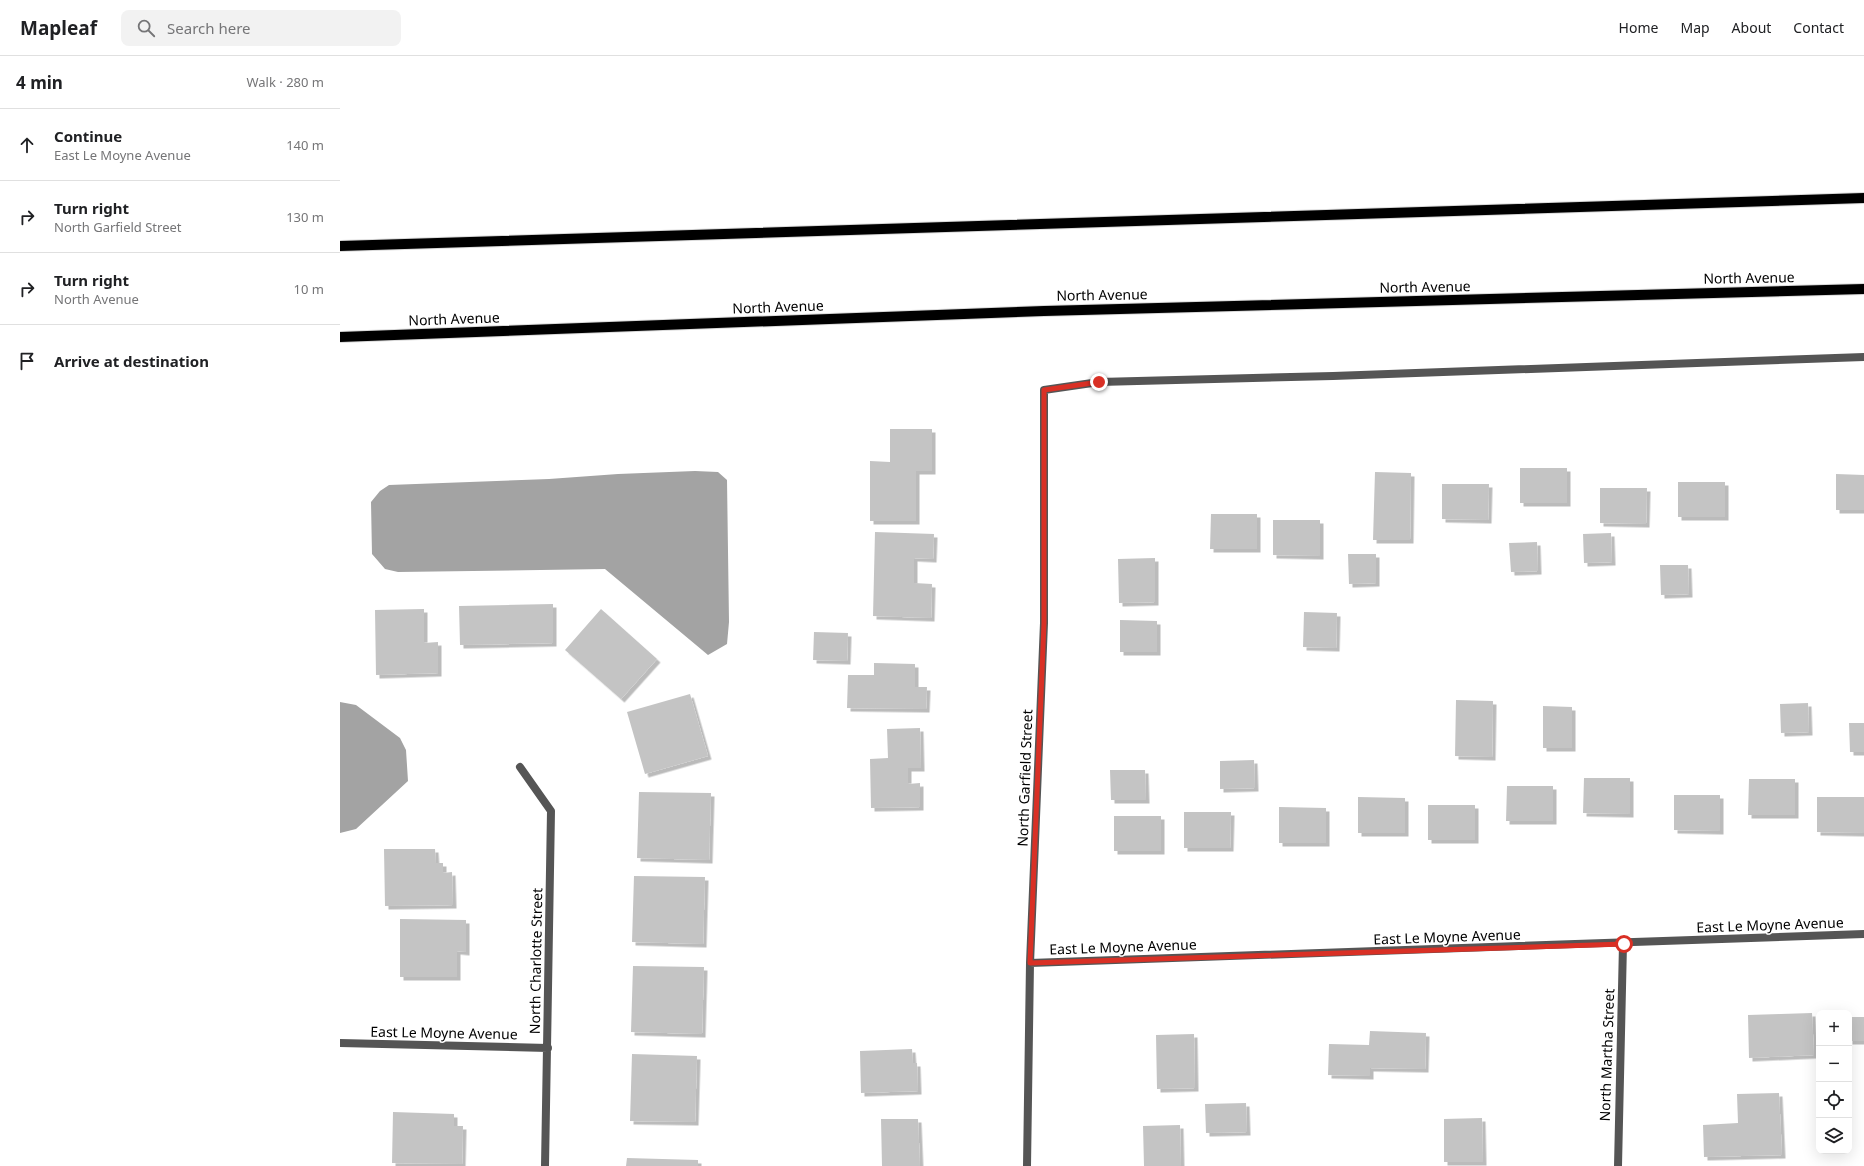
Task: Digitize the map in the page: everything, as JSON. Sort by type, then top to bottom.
[{"type":"main road","points":[[340,246],[1864,198]]},
{"type":"main road","name":"North Avenue","points":[[340,337],[1044,311],[1864,290]]},
{"type":"street","name":"North Garfield Street","points":[[1027,1166],[1030,963],[1044,623],[1044,390],[1099,382],[1333,376],[1864,357]]},
{"type":"street","name":"North Charlotte Street","points":[[520,767],[551,811],[545,1166]]},
{"type":"street","name":"East Le Moyne Avenue","points":[[1030,963],[1624,944],[1864,934]]},
{"type":"street","name":"North Martha Street","points":[[1618,1166],[1624,944]]},
{"type":"street","name":"East Le Moyne Avenue","points":[[340,1043],[548,1048]]},
{"type":"shaded area","points":[[695,471],[718,472],[727,480],[729,622],[727,644],[708,655],[605,569],[398,572],[385,569],[372,554],[371,502],[380,491],[389,485],[549,479],[618,474]]},
{"type":"shaded area","points":[[340,702],[356,705],[400,738],[406,750],[408,781],[356,829],[340,833]]},
{"type":"building","points":[[890,429],[932,429],[932,471],[916,471],[916,521],[870,521],[870,461],[890,462]]},
{"type":"building","points":[[1520,468],[1567,468],[1567,503],[1520,503]]},
{"type":"building","points":[[1375,472],[1411,473],[1410,540],[1373,540]]},
{"type":"building","points":[[1836,474],[1864,475],[1864,510],[1836,510]]},
{"type":"building","points":[[1678,482],[1725,482],[1725,517],[1678,517]]},
{"type":"building","points":[[1442,484],[1489,484],[1488,520],[1442,519]]},
{"type":"building","points":[[1600,488],[1647,488],[1646,524],[1600,523]]},
{"type":"building","points":[[1211,514],[1257,514],[1257,549],[1210,549]]},
{"type":"building","points":[[1273,520],[1320,520],[1320,556],[1273,555]]},
{"type":"building","points":[[875,532],[934,534],[933,559],[914,558],[914,583],[932,584],[931,618],[873,616]]},
{"type":"building","points":[[1611,533],[1612,562],[1584,563],[1583,534]]},
{"type":"building","points":[[1537,542],[1538,571],[1511,572],[1509,543]]},
{"type":"building","points":[[1348,554],[1376,554],[1376,583],[1349,584]]},
{"type":"building","points":[[1155,558],[1155,602],[1119,603],[1118,559]]},
{"type":"building","points":[[1660,565],[1688,565],[1689,594],[1661,595]]},
{"type":"building","points":[[553,604],[553,643],[460,645],[459,606]]},
{"type":"building","points":[[424,609],[424,643],[438,642],[438,673],[376,675],[375,610]]},
{"type":"building","points":[[601,609],[657,659],[621,699],[565,650]]},
{"type":"building","points":[[1304,612],[1337,613],[1336,648],[1303,647]]},
{"type":"building","points":[[1120,620],[1157,621],[1157,652],[1120,652]]},
{"type":"building","points":[[814,632],[848,633],[847,661],[813,660]]},
{"type":"building","points":[[874,663],[915,664],[915,687],[927,687],[926,709],[847,708],[848,675],[874,675]]},
{"type":"building","points":[[690,694],[708,756],[645,774],[627,712]]},
{"type":"building","points":[[1456,700],[1493,701],[1492,757],[1455,756]]},
{"type":"building","points":[[1808,703],[1809,732],[1781,733],[1780,704]]},
{"type":"building","points":[[1543,706],[1572,707],[1572,748],[1543,748]]},
{"type":"building","points":[[1849,723],[1864,723],[1864,752],[1850,752]]},
{"type":"building","points":[[920,728],[921,768],[908,768],[908,784],[920,783],[920,807],[871,808],[870,759],[888,758],[887,729]]},
{"type":"building","points":[[1254,760],[1255,788],[1220,789],[1220,761]]},
{"type":"building","points":[[1110,770],[1145,770],[1146,800],[1111,800]]},
{"type":"building","points":[[1584,778],[1630,778],[1630,814],[1583,813]]},
{"type":"building","points":[[1749,779],[1795,779],[1795,815],[1748,815]]},
{"type":"building","points":[[1507,786],[1553,786],[1553,821],[1506,821]]},
{"type":"building","points":[[639,792],[711,793],[709,860],[637,858]]},
{"type":"building","points":[[1674,795],[1720,795],[1720,831],[1674,830]]},
{"type":"building","points":[[1358,797],[1405,798],[1405,833],[1358,833]]},
{"type":"building","points":[[1817,797],[1864,797],[1864,833],[1817,832]]},
{"type":"building","points":[[1428,805],[1475,805],[1475,840],[1428,840]]},
{"type":"building","points":[[1279,807],[1326,808],[1326,843],[1279,843]]},
{"type":"building","points":[[1184,812],[1231,812],[1230,848],[1184,848]]},
{"type":"building","points":[[1114,816],[1161,816],[1161,851],[1114,851]]},
{"type":"building","points":[[384,849],[435,849],[436,863],[443,863],[443,873],[452,872],[453,905],[385,906]]},
{"type":"building","points":[[634,876],[705,877],[703,944],[632,942]]},
{"type":"building","points":[[400,919],[466,920],[466,952],[457,951],[457,977],[400,977]]},
{"type":"building","points":[[633,966],[704,967],[702,1034],[631,1032]]},
{"type":"building","points":[[1812,1013],[1814,1055],[1749,1058],[1748,1015]]},
{"type":"building","points":[[1852,1017],[1864,1017],[1864,1041],[1852,1041]]},
{"type":"building","points":[[1370,1031],[1426,1033],[1425,1069],[1370,1068],[1370,1076],[1328,1075],[1329,1044],[1369,1045]]},
{"type":"building","points":[[1194,1034],[1195,1088],[1157,1089],[1156,1035]]},
{"type":"building","points":[[912,1049],[913,1063],[917,1063],[918,1091],[861,1093],[860,1051]]},
{"type":"building","points":[[632,1054],[697,1056],[695,1122],[630,1121]]},
{"type":"building","points":[[1779,1093],[1782,1155],[1704,1157],[1703,1125],[1738,1123],[1737,1094]]},
{"type":"building","points":[[1246,1103],[1247,1132],[1206,1133],[1205,1104]]},
{"type":"building","points":[[393,1112],[454,1114],[454,1126],[463,1126],[462,1164],[392,1163]]},
{"type":"building","points":[[1482,1118],[1483,1162],[1444,1162],[1444,1119]]},
{"type":"building","points":[[881,1119],[918,1119],[920,1166],[882,1166]]},
{"type":"building","points":[[1180,1125],[1181,1166],[1144,1166],[1143,1126]]},
{"type":"building","points":[[627,1158],[698,1160],[698,1166],[626,1166]]},
{"type":"route","points":[[1099,382],[1044,390],[1044,623],[1030,963],[1624,944]]}]
